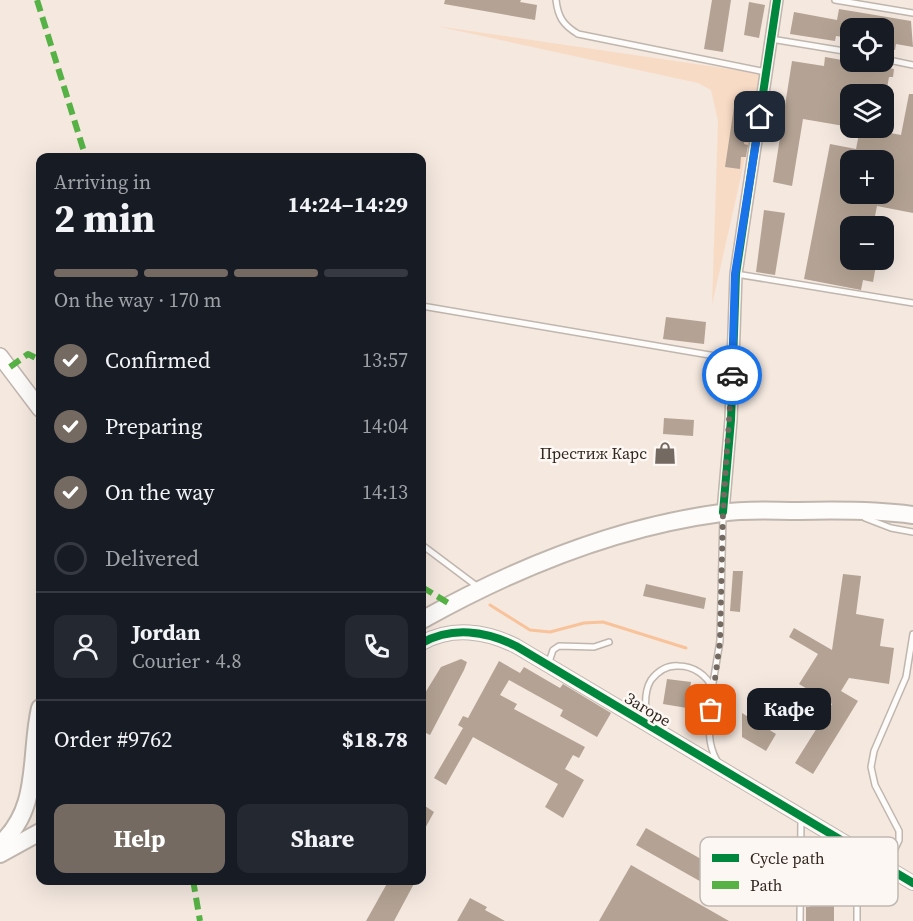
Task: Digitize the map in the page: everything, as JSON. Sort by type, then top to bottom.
[{"type":"main road","points":[[0,356],[36,404]]},
{"type":"main road","points":[[426,618],[480,589],[572,549],[636,529],[723,512],[847,510],[912,514]]},
{"type":"main road","points":[[0,844],[16,828],[26,807],[36,748]]},
{"type":"main road","points":[[0,854],[36,834]]},
{"type":"street","points":[[723,512],[733,359],[735,274],[777,0]]},
{"type":"street","name":"Загоре","points":[[426,641],[440,635],[456,632],[488,634],[516,646],[836,837]]},
{"type":"street","name":"Загоре","points":[[898,874],[913,883]]},
{"type":"lane","points":[[556,0],[557,12],[564,26],[578,34],[766,72]]},
{"type":"lane","points":[[835,0],[913,13]]},
{"type":"lane","points":[[771,39],[840,50]]},
{"type":"lane","points":[[894,61],[913,65]]},
{"type":"lane","points":[[735,274],[913,303]]},
{"type":"lane","points":[[426,307],[733,359]]},
{"type":"lane","points":[[847,510],[891,528],[913,532]]},
{"type":"lane","points":[[720,768],[710,750],[709,734],[712,689],[720,641],[723,512]]},
{"type":"lane","points":[[426,547],[480,589]]},
{"type":"lane","points":[[898,842],[899,831],[875,785],[871,767],[874,751],[906,677],[913,634]]},
{"type":"lane","points":[[548,665],[553,650],[559,646],[594,647],[609,642]]},
{"type":"lane","points":[[647,724],[647,690],[650,681],[664,669],[680,666],[696,670],[703,675],[712,689]]},
{"type":"lane","points":[[801,816],[801,837]]},
{"type":"lane","points":[[800,906],[800,921]]},
{"type":"shaded area","points":[[436,26],[764,74],[712,305],[718,121],[711,90],[698,83]]},
{"type":"building","points":[[445,0],[521,0],[520,2],[537,5],[535,20],[444,4]]},
{"type":"building","points":[[712,0],[731,0],[723,52],[704,49]]},
{"type":"building","points":[[749,2],[765,5],[759,38],[744,35]]},
{"type":"building","points":[[839,9],[893,18],[840,18],[840,37],[836,36],[835,41],[790,34],[794,12],[837,20]]},
{"type":"building","points":[[894,18],[911,21],[913,47],[896,44],[895,50]]},
{"type":"building","points":[[825,57],[840,60],[840,72],[894,72],[893,77],[889,77],[888,84],[840,84],[840,125],[803,119],[792,186],[773,182],[792,61],[824,66]]},
{"type":"building","points":[[909,94],[913,94],[913,213],[877,206],[875,216],[840,216],[840,270],[875,270],[873,282],[863,280],[861,290],[804,279],[830,144],[856,149],[858,138],[894,138],[894,134],[901,135]]},
{"type":"building","points":[[734,107],[749,109],[744,144],[748,145],[746,157],[741,157],[740,169],[725,167]]},
{"type":"building","points":[[764,210],[785,213],[775,275],[756,272]]},
{"type":"building","points":[[666,317],[706,322],[704,344],[663,339]]},
{"type":"building","points":[[664,418],[694,420],[693,436],[663,434]]},
{"type":"building","points":[[733,571],[743,571],[740,612],[730,611]]},
{"type":"building","points":[[843,574],[861,576],[856,614],[884,619],[880,646],[894,648],[889,684],[849,678],[841,691],[858,701],[813,774],[795,763],[832,704],[799,684],[818,654],[789,637],[794,628],[832,650]]},
{"type":"building","points":[[646,584],[706,598],[704,609],[643,596]]},
{"type":"building","points":[[461,659],[467,662],[430,735],[426,733],[426,691],[441,667]]},
{"type":"building","points":[[499,661],[520,673],[524,667],[560,688],[563,684],[611,713],[597,737],[560,716],[563,710],[509,680],[500,695],[517,704],[514,709],[585,747],[579,758],[573,755],[565,769],[584,780],[563,818],[545,807],[558,784],[473,737],[446,785],[434,778],[463,728],[458,725],[463,716],[468,718]]},
{"type":"building","points":[[667,679],[691,682],[687,708],[663,704]]},
{"type":"building","points":[[742,713],[776,734],[766,751],[742,737]]},
{"type":"building","points":[[426,807],[434,812],[426,827]]},
{"type":"building","points":[[646,828],[700,858],[700,881],[636,845]]},
{"type":"building","points":[[631,865],[729,921],[599,921]]},
{"type":"building","points":[[386,885],[413,885],[394,921],[366,921]]},
{"type":"building","points":[[470,898],[487,907],[485,910],[505,921],[457,921]]},
{"type":"building","points":[[834,906],[834,921],[806,921],[806,907]]},
{"type":"waterway","points":[[490,605],[530,630],[550,632],[584,623],[603,622],[686,648]]},
{"type":"marked path","points":[[37,0],[84,153]]},
{"type":"marked path","points":[[10,367],[28,354],[36,358]]},
{"type":"marked path","points":[[426,589],[450,604]]},
{"type":"marked path","points":[[194,885],[200,921]]},
{"type":"cycle path","points":[[723,512],[731,420],[736,274],[777,0]]},
{"type":"cycle path","points":[[426,641],[445,634],[469,632],[493,637],[516,646],[836,837]]},
{"type":"cycle path","points":[[898,874],[913,883]]},
{"type":"way so far","points":[[711,710],[720,641],[723,512],[731,420],[732,375]]},
{"type":"place","name":"Престиж Карс","points":[[665,453]]},
{"type":"place","name":"Кафе","points":[[711,710]]},
{"type":"route","points":[[732,375],[735,274],[760,117]]}]
